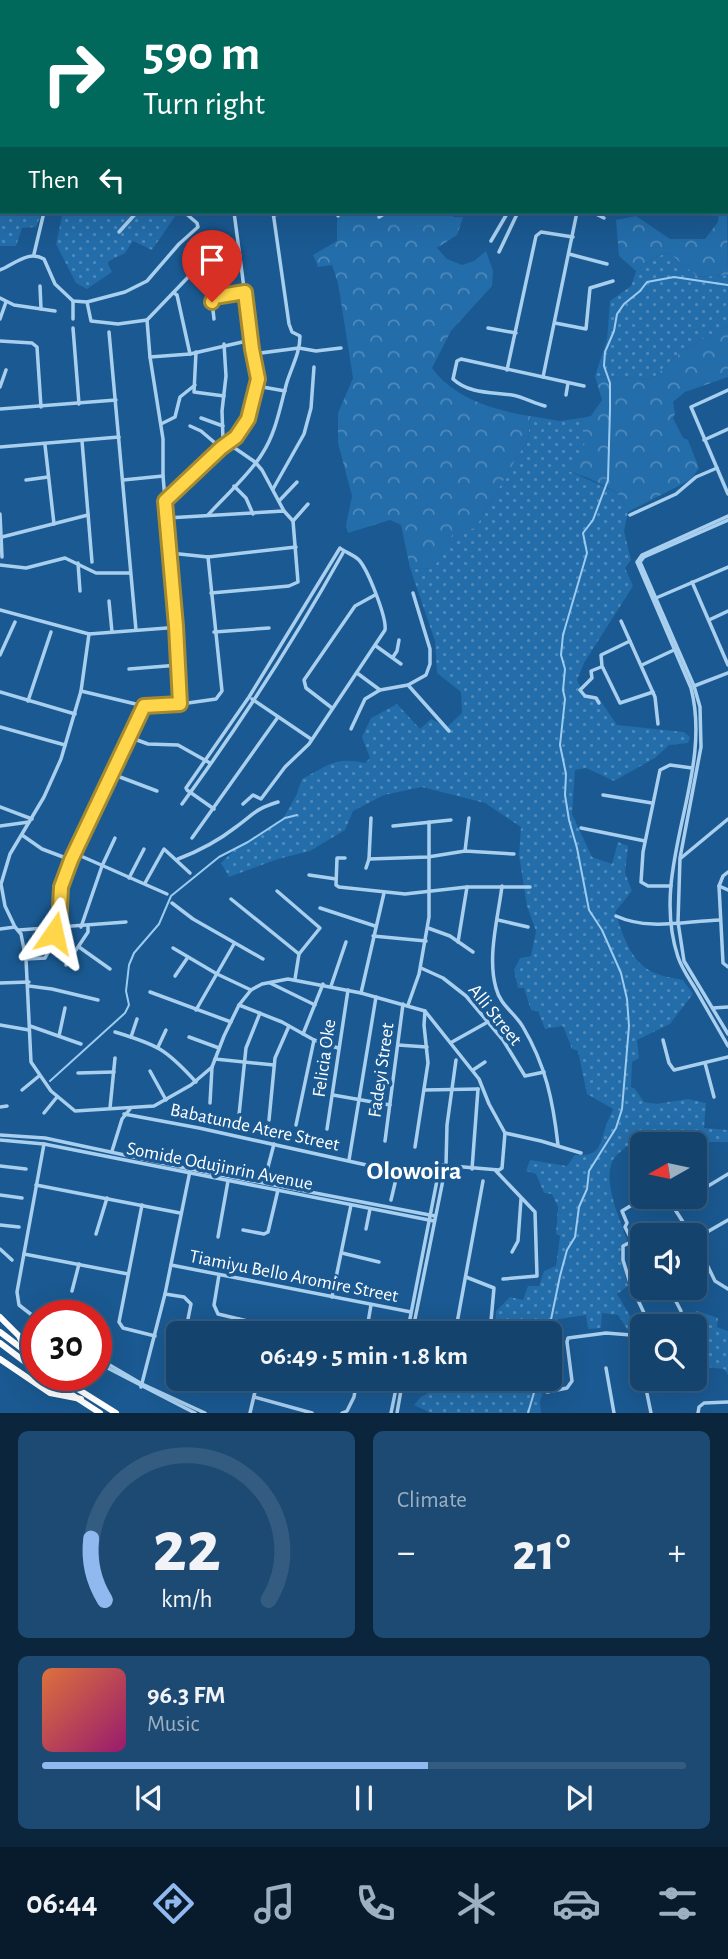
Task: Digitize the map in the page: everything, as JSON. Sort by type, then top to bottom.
[{"type":"highway","points":[[0,1317],[21,1340]]},
{"type":"highway","points":[[0,1332],[21,1349]]},
{"type":"highway","points":[[0,1343],[21,1359]]},
{"type":"highway","points":[[0,1359],[50,1394],[81,1399]]},
{"type":"highway","points":[[68,1391],[100,1413]]},
{"type":"highway","points":[[81,1391],[116,1413]]},
{"type":"street","points":[[34,254],[44,214]]},
{"type":"street","points":[[119,232],[135,214]]},
{"type":"street","points":[[0,270],[34,254],[44,258],[55,284],[73,301],[87,302],[125,292],[151,278],[179,244],[198,227],[186,214]]},
{"type":"street","points":[[165,501],[244,428],[257,386],[258,376],[234,214]]},
{"type":"street","points":[[208,515],[266,448],[282,407],[299,348],[300,336],[292,332],[289,324],[273,214]]},
{"type":"street","points":[[379,216],[383,214]]},
{"type":"street","points":[[492,241],[512,214]]},
{"type":"street","points":[[499,252],[513,214]]},
{"type":"street","points":[[543,377],[578,214]]},
{"type":"street","points":[[596,214],[604,218]]},
{"type":"street","points":[[507,370],[536,236],[541,232],[573,237]]},
{"type":"street","points":[[180,704],[161,424],[147,320],[194,271],[239,249]]},
{"type":"street","points":[[569,254],[607,264]]},
{"type":"street","points":[[555,323],[586,329],[590,288],[613,281]]},
{"type":"street","points":[[40,286],[41,309]]},
{"type":"street","points":[[214,319],[214,297],[245,292]]},
{"type":"street","points":[[174,293],[177,295],[190,354]]},
{"type":"street","points":[[0,298],[14,305],[55,311]]},
{"type":"street","points":[[73,301],[73,319]]},
{"type":"street","points":[[0,319],[6,302]]},
{"type":"street","points":[[87,302],[91,321],[118,324],[147,320]]},
{"type":"street","points":[[73,328],[79,404]]},
{"type":"street","points":[[488,328],[516,333]]},
{"type":"street","points":[[109,332],[136,630]]},
{"type":"street","points":[[150,357],[190,354],[251,340]]},
{"type":"street","points":[[0,341],[32,343],[37,346],[41,407]]},
{"type":"street","points":[[211,593],[296,584],[299,577],[293,521],[284,511],[255,462],[225,444],[222,437],[225,344]]},
{"type":"street","points":[[253,354],[299,348],[316,351],[341,348]]},
{"type":"street","points":[[196,352],[195,394],[224,396]]},
{"type":"street","points":[[545,406],[515,396],[475,391],[453,379],[459,360],[584,386]]},
{"type":"street","points":[[273,489],[304,434],[311,408],[314,367]]},
{"type":"street","points":[[0,387],[6,370]]},
{"type":"street","points":[[565,395],[568,383]]},
{"type":"street","points":[[161,424],[175,417],[180,397],[195,385]]},
{"type":"street","points":[[257,386],[285,391]]},
{"type":"street","points":[[728,390],[691,407],[728,494]]},
{"type":"street","points":[[0,409],[116,400]]},
{"type":"street","points":[[201,418],[223,426]]},
{"type":"street","points":[[190,426],[201,431],[221,448]]},
{"type":"street","points":[[704,440],[728,429]]},
{"type":"street","points":[[0,447],[119,437]]},
{"type":"street","points":[[82,441],[92,562]]},
{"type":"street","points":[[45,445],[54,524]]},
{"type":"street","points":[[631,514],[676,494],[698,476],[717,468]]},
{"type":"street","points":[[720,474],[728,470]]},
{"type":"street","points":[[123,480],[163,476]]},
{"type":"street","points":[[26,480],[48,477]]},
{"type":"street","points":[[279,501],[297,482]]},
{"type":"street","points":[[234,486],[246,498],[253,514]]},
{"type":"street","points":[[293,521],[308,504]]},
{"type":"street","points":[[167,518],[284,511]]},
{"type":"street","points":[[0,514],[2,557]]},
{"type":"street","points":[[2,537],[88,515]]},
{"type":"street","points":[[728,518],[640,559],[693,687],[700,707],[702,730],[671,886],[671,924],[678,957],[728,1046]]},
{"type":"street","points":[[170,553],[208,557],[296,547]]},
{"type":"street","points":[[214,808],[186,788],[248,697],[340,548],[359,561],[386,625],[376,646],[298,757],[285,767],[261,800],[253,795],[243,804]]},
{"type":"street","points":[[182,804],[254,701],[307,618],[344,551]]},
{"type":"street","points":[[81,691],[144,706],[216,699],[221,694],[208,557]]},
{"type":"street","points":[[0,565],[26,568],[65,558],[96,573],[130,573]]},
{"type":"street","points":[[78,563],[80,591]]},
{"type":"street","points":[[655,599],[728,567]]},
{"type":"street","points":[[692,582],[728,666]]},
{"type":"street","points":[[351,729],[361,705],[380,690],[408,685],[424,677],[431,659],[427,634],[413,593]]},
{"type":"street","points":[[332,708],[306,688],[304,680],[355,606],[375,595]]},
{"type":"street","points":[[109,601],[112,632]]},
{"type":"street","points":[[0,610],[89,634],[167,628]]},
{"type":"street","points":[[709,620],[728,611]]},
{"type":"street","points":[[300,614],[307,618]]},
{"type":"street","points":[[621,621],[653,692],[658,723]]},
{"type":"street","points":[[0,655],[15,622]]},
{"type":"street","points":[[214,632],[269,628]]},
{"type":"street","points":[[28,701],[51,632]]},
{"type":"street","points":[[89,634],[81,691],[56,773],[10,854],[0,884],[5,906],[17,928],[26,959],[30,1057],[39,1076],[57,1097],[75,1111],[154,1106],[196,1083],[212,1067]]},
{"type":"street","points":[[392,658],[397,651],[399,640]]},
{"type":"street","points":[[630,641],[601,655],[602,666],[620,704],[653,692]]},
{"type":"street","points":[[376,646],[401,664]]},
{"type":"street","points":[[641,665],[676,649]]},
{"type":"street","points":[[129,669],[179,665]]},
{"type":"street","points":[[599,703],[596,698],[585,696],[580,690],[592,678],[591,671],[602,666]]},
{"type":"street","points":[[357,673],[380,690]]},
{"type":"street","points":[[693,687],[728,673]]},
{"type":"street","points":[[408,685],[449,731]]},
{"type":"street","points":[[0,692],[75,713]]},
{"type":"street","points":[[248,697],[311,739]]},
{"type":"street","points":[[26,959],[45,958],[50,949],[57,928],[61,887],[71,860],[144,706]]},
{"type":"street","points":[[192,838],[278,717]]},
{"type":"street","points":[[0,727],[65,745]]},
{"type":"street","points":[[129,737],[148,744],[178,745],[210,763]]},
{"type":"street","points":[[671,886],[648,886],[641,882],[652,803],[657,779],[663,768],[670,765],[695,768]]},
{"type":"street","points":[[112,774],[157,790]]},
{"type":"street","points":[[603,795],[652,803]]},
{"type":"street","points":[[178,859],[208,847],[262,806],[278,802]]},
{"type":"street","points":[[0,807],[31,821]]},
{"type":"street","points":[[366,868],[369,859],[370,818]]},
{"type":"street","points":[[465,851],[469,818]]},
{"type":"street","points":[[678,858],[728,819]]},
{"type":"street","points":[[393,826],[451,820]]},
{"type":"street","points":[[0,826],[31,821]]},
{"type":"street","name":"Fadeyi Street","points":[[385,1141],[405,1004],[421,968],[428,928],[429,821]]},
{"type":"street","points":[[581,828],[645,841]]},
{"type":"street","points":[[22,835],[42,849],[71,860]]},
{"type":"street","points":[[81,927],[102,866],[115,838]]},
{"type":"street","points":[[129,878],[144,849]]},
{"type":"street","points":[[145,883],[164,849],[178,859],[190,873]]},
{"type":"street","points":[[369,859],[428,857],[465,851],[514,854]]},
{"type":"street","points":[[74,853],[167,894]]},
{"type":"street","points":[[345,858],[337,858],[337,887],[384,893],[422,893],[467,887],[530,887]]},
{"type":"street","points":[[678,858],[678,922],[684,961],[728,1034]]},
{"type":"street","points":[[728,872],[719,886],[723,963],[728,967]]},
{"type":"street","points":[[309,875],[336,879]]},
{"type":"street","points":[[502,886],[493,960],[496,988],[500,999],[522,1024],[544,1072],[552,1100],[558,1145]]},
{"type":"street","points":[[719,886],[728,890]]},
{"type":"street","points":[[458,942],[467,887]]},
{"type":"street","points":[[277,891],[320,928],[299,954],[295,979]]},
{"type":"street","points":[[361,993],[374,926],[384,893]]},
{"type":"street","points":[[230,898],[299,954]]},
{"type":"street","points":[[172,903],[193,919],[263,959]]},
{"type":"street","points":[[320,908],[374,926]]},
{"type":"street","points":[[616,916],[634,924],[720,920]]},
{"type":"street","points":[[498,920],[528,928]]},
{"type":"street","points":[[0,929],[88,927],[126,922]]},
{"type":"street","points":[[66,965],[88,932],[88,927]]},
{"type":"street","points":[[428,928],[444,933],[473,952]]},
{"type":"street","points":[[373,936],[426,941]]},
{"type":"street","points":[[331,986],[346,942]]},
{"type":"street","points":[[196,1010],[234,944]]},
{"type":"street","points":[[79,947],[110,969]]},
{"type":"street","points":[[173,948],[251,990]]},
{"type":"street","points":[[175,976],[188,957]]},
{"type":"street","name":"Alli Street","points":[[421,968],[466,996],[503,1040],[525,1076],[544,1072]]},
{"type":"street","points":[[210,1103],[212,1067],[231,1022],[251,990],[269,982],[295,979],[323,984],[425,1011],[473,1070],[480,1089],[505,1133],[502,1168],[496,1171],[440,1165],[412,1321]]},
{"type":"street","points":[[269,982],[315,1005]]},
{"type":"street","points":[[0,983],[29,984],[98,1000]]},
{"type":"street","points":[[303,1034],[323,984]]},
{"type":"street","name":"Felicia Oke","points":[[327,1129],[348,990]]},
{"type":"street","points":[[150,992],[231,1022]]},
{"type":"street","points":[[349,1160],[376,997]]},
{"type":"street","points":[[239,1006],[338,1048]]},
{"type":"street","points":[[59,1036],[65,1007]]},
{"type":"street","points":[[707,1009],[728,1007]]},
{"type":"street","points":[[415,1147],[428,1063],[425,1011]]},
{"type":"street","points":[[239,1115],[244,1062],[260,1013]]},
{"type":"street","points":[[131,1037],[136,1019]]},
{"type":"street","points":[[452,1042],[486,1023]]},
{"type":"street","points":[[0,1025],[30,1028],[80,1044]]},
{"type":"street","points":[[269,1119],[277,1051],[289,1026]]},
{"type":"street","points":[[158,1047],[166,1030]]},
{"type":"street","points":[[116,1032],[158,1047],[172,1056],[196,1083]]},
{"type":"street","points":[[189,1037],[219,1048]]},
{"type":"street","points":[[296,1125],[314,1040]]},
{"type":"street","points":[[663,1040],[669,1063],[674,1070],[728,1057]]},
{"type":"street","points":[[398,1045],[427,1047]]},
{"type":"street","points":[[110,1108],[115,1058]]},
{"type":"street","points":[[215,1059],[274,1065]]},
{"type":"street","points":[[411,1321],[446,1165],[447,1125],[456,1060]]},
{"type":"street","points":[[473,1070],[485,1062]]},
{"type":"street","points":[[705,1063],[714,1097]]},
{"type":"street","points":[[150,1071],[166,1100]]},
{"type":"street","points":[[78,1073],[114,1072]]},
{"type":"street","points":[[22,1090],[39,1076]]},
{"type":"street","points":[[424,1090],[480,1089]]},
{"type":"street","points":[[472,1169],[480,1089]]},
{"type":"street","points":[[332,1095],[390,1105]]},
{"type":"street","points":[[44,1113],[57,1097]]},
{"type":"street","points":[[0,1107],[7,1106]]},
{"type":"street","points":[[108,1157],[124,1114],[130,1109]]},
{"type":"street","name":"Babatunde Atere Street","points":[[124,1114],[349,1160],[393,1172],[396,1184],[391,1200]]},
{"type":"street","points":[[505,1133],[581,1153]]},
{"type":"street","points":[[0,1135],[33,1137],[112,1151],[190,1171],[264,1182],[432,1218]]},
{"type":"street","points":[[33,1137],[33,1143]]},
{"type":"street","name":"Somide Odujinrin Avenue","points":[[0,1140],[44,1144],[370,1209],[432,1218]]},
{"type":"street","points":[[21,1307],[18,1301],[24,1254],[44,1144]]},
{"type":"street","points":[[264,1182],[274,1144]]},
{"type":"street","points":[[0,1166],[26,1169]]},
{"type":"street","points":[[142,1386],[165,1294],[190,1171]]},
{"type":"street","points":[[496,1171],[535,1212],[537,1276],[503,1279]]},
{"type":"street","points":[[707,1187],[728,1174]]},
{"type":"street","points":[[218,1237],[228,1181]]},
{"type":"street","points":[[458,1321],[483,1181]]},
{"type":"street","points":[[36,1185],[180,1213]]},
{"type":"street","points":[[243,1230],[268,1233],[278,1190]]},
{"type":"street","points":[[0,1195],[22,1198]]},
{"type":"street","points":[[96,1234],[107,1198]]},
{"type":"street","points":[[512,1252],[518,1241],[521,1199]]},
{"type":"street","points":[[142,1205],[120,1324],[123,1328],[155,1336]]},
{"type":"street","points":[[332,1297],[351,1205]]},
{"type":"street","points":[[630,1206],[622,1210],[630,1237]]},
{"type":"street","points":[[366,1229],[370,1209]]},
{"type":"street","points":[[707,1233],[728,1220]]},
{"type":"street","points":[[0,1225],[19,1227]]},
{"type":"street","points":[[630,1242],[622,1251],[630,1283]]},
{"type":"street","points":[[0,1249],[12,1260]]},
{"type":"street","points":[[24,1254],[128,1274]]},
{"type":"street","points":[[342,1254],[379,1262]]},
{"type":"street","points":[[72,1292],[79,1264]]},
{"type":"street","name":"Tiamiyu Bello Aromire Street","points":[[171,1265],[411,1312]]},
{"type":"street","points":[[707,1265],[715,1281],[728,1289]]},
{"type":"street","points":[[219,1275],[215,1309],[220,1315],[247,1321]]},
{"type":"street","points":[[466,1277],[494,1288],[491,1321]]},
{"type":"street","points":[[165,1294],[184,1297],[189,1301],[191,1307],[188,1321]]},
{"type":"street","points":[[675,1300],[681,1311]]},
{"type":"street","points":[[368,1321],[371,1305]]},
{"type":"street","points":[[547,1392],[567,1388],[572,1381],[568,1338],[606,1333],[630,1335]]},
{"type":"street","points":[[112,1367],[142,1386],[205,1413]]},
{"type":"street","points":[[606,1368],[614,1413]]},
{"type":"street","points":[[112,1370],[195,1413]]},
{"type":"street","points":[[250,1413],[255,1391]]},
{"type":"street","points":[[342,1413],[347,1411],[355,1391]]},
{"type":"street","points":[[391,1413],[396,1391]]},
{"type":"street","points":[[397,1413],[401,1391]]},
{"type":"street","points":[[646,1391],[651,1413]]},
{"type":"street","points":[[254,1397],[312,1413]]},
{"type":"street","points":[[698,1413],[699,1407],[704,1403],[728,1402]]},
{"type":"green space","points":[[0,214],[41,214],[36,227],[22,228],[16,246],[0,246]]},
{"type":"green space","points":[[63,214],[177,214],[152,250],[133,241],[125,253],[107,262],[112,272],[87,289],[76,283],[56,244]]},
{"type":"green space","points":[[342,214],[452,214],[453,217],[463,217],[457,235],[437,248],[447,259],[462,265],[474,261],[486,251],[493,271],[492,286],[451,331],[432,368],[452,388],[476,401],[530,416],[528,439],[475,528],[454,532],[433,569],[410,568],[401,525],[390,520],[348,533],[346,525],[352,496],[338,443],[338,413],[353,378],[338,283],[332,265],[318,267],[313,255],[337,241],[337,220]]},
{"type":"green space","points":[[719,214],[727,214],[728,275],[698,277],[669,253],[655,257],[636,271],[619,256],[616,220],[636,216],[670,239],[705,239],[718,222]]},
{"type":"green space","points":[[669,253],[698,277],[728,275],[728,326],[684,349],[651,380],[595,376],[607,340],[610,301],[631,286],[636,271],[655,257]]},
{"type":"green space","points":[[728,326],[728,377],[685,392],[673,402],[673,418],[683,438],[688,440],[699,468],[690,480],[628,512],[618,493],[569,471],[586,441],[581,418],[591,416],[602,400],[595,376],[651,380],[684,349]]},
{"type":"green space","points":[[530,416],[560,421],[581,418],[587,441],[569,471],[618,493],[628,512],[624,531],[631,560],[625,568],[633,586],[584,663],[577,680],[586,698],[598,697],[617,725],[684,732],[690,737],[688,743],[669,745],[655,758],[614,781],[586,768],[575,770],[572,814],[592,857],[612,864],[618,842],[628,846],[625,873],[632,891],[615,912],[629,948],[647,969],[662,976],[683,980],[693,994],[670,1024],[637,1040],[639,1058],[632,1062],[631,1087],[644,1102],[656,1104],[688,1099],[706,1103],[704,1128],[728,1130],[728,1142],[707,1142],[707,1132],[630,1132],[630,1144],[613,1160],[610,1169],[611,1189],[627,1240],[620,1252],[628,1286],[617,1294],[630,1316],[630,1331],[618,1315],[602,1313],[601,1328],[588,1329],[586,1315],[557,1321],[496,1321],[496,1311],[510,1297],[523,1300],[528,1286],[539,1286],[544,1271],[556,1266],[560,1236],[556,1234],[558,1207],[552,1194],[544,1193],[536,1174],[526,1171],[530,1160],[567,1166],[575,1155],[596,1151],[613,1109],[587,1094],[578,1051],[572,1049],[563,1026],[545,1029],[538,1011],[531,1010],[524,988],[518,988],[514,970],[520,958],[531,956],[536,931],[527,906],[519,855],[521,827],[485,803],[422,787],[384,795],[353,811],[345,830],[310,851],[278,859],[229,877],[221,863],[234,850],[284,817],[302,779],[338,762],[365,763],[370,758],[362,737],[371,718],[397,704],[420,729],[431,719],[447,727],[462,713],[461,692],[437,673],[435,641],[410,568],[433,569],[454,531],[475,528],[528,439]]},
{"type":"green space","points":[[707,1314],[718,1318],[717,1327],[728,1331],[728,1375],[724,1369],[707,1367]]},
{"type":"green space","points":[[432,1391],[543,1391],[541,1413],[431,1413],[414,1405]]},
{"type":"waterway","points":[[551,1321],[567,1250],[575,1237],[579,1207],[587,1189],[589,1171],[616,1128],[622,1109],[629,1026],[621,973],[602,930],[589,910],[569,820],[565,795],[566,774],[560,745],[565,699],[565,669],[561,655],[563,635],[587,553],[583,533],[593,520],[608,480],[610,383],[604,366],[605,352],[614,331],[617,314],[647,282],[674,277],[728,285]]},
{"type":"waterway","points":[[50,1081],[125,1013],[129,1005],[126,991],[129,965],[134,953],[159,924],[171,896],[219,857],[285,818],[297,815]]},
{"type":"waterway","points":[[528,1413],[534,1391]]},
{"type":"district","name":"Olowoira","points":[[414,1170]]},
{"type":"route","points":[[54,933],[54,928],[59,928],[61,887],[78,841],[144,706],[180,704],[165,501],[244,428],[258,379],[245,292],[214,297],[212,302]]}]
